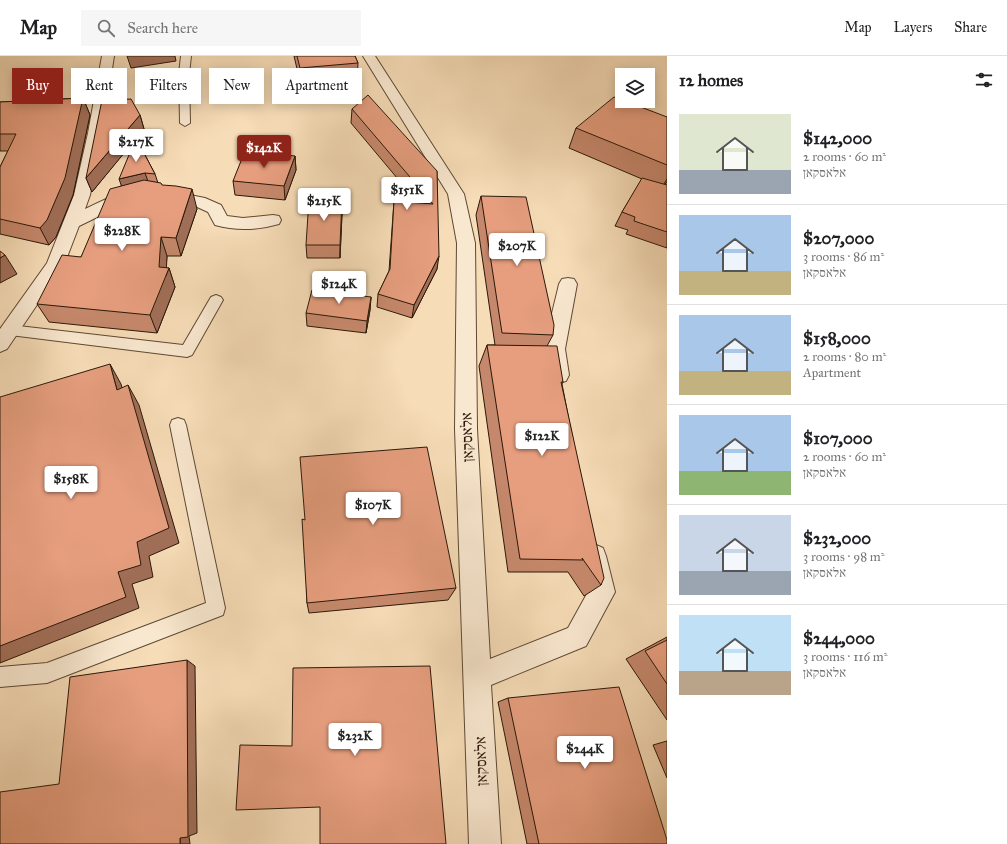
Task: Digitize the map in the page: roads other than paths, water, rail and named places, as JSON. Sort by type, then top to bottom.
[{"type":"street","points":[[0,344],[55,264],[72,222],[82,195],[95,133],[108,56]]},
{"type":"street","name":"אלאסקאן","points":[[369,56],[456,194],[466,243],[474,357],[466,429],[485,844]]},
{"type":"street","points":[[72,222],[114,202],[146,194],[199,202],[215,209],[221,221],[243,224],[273,220]]},
{"type":"street","points":[[562,397],[549,360],[555,349],[568,284]]},
{"type":"street","points":[[478,677],[577,637],[602,592],[589,532]]},
{"type":"lane","points":[[185,123],[184,74],[186,56]]},
{"type":"lane","points":[[10,330],[187,351],[216,300]]},
{"type":"lane","points":[[0,677],[47,673],[216,608],[178,425]]}]
